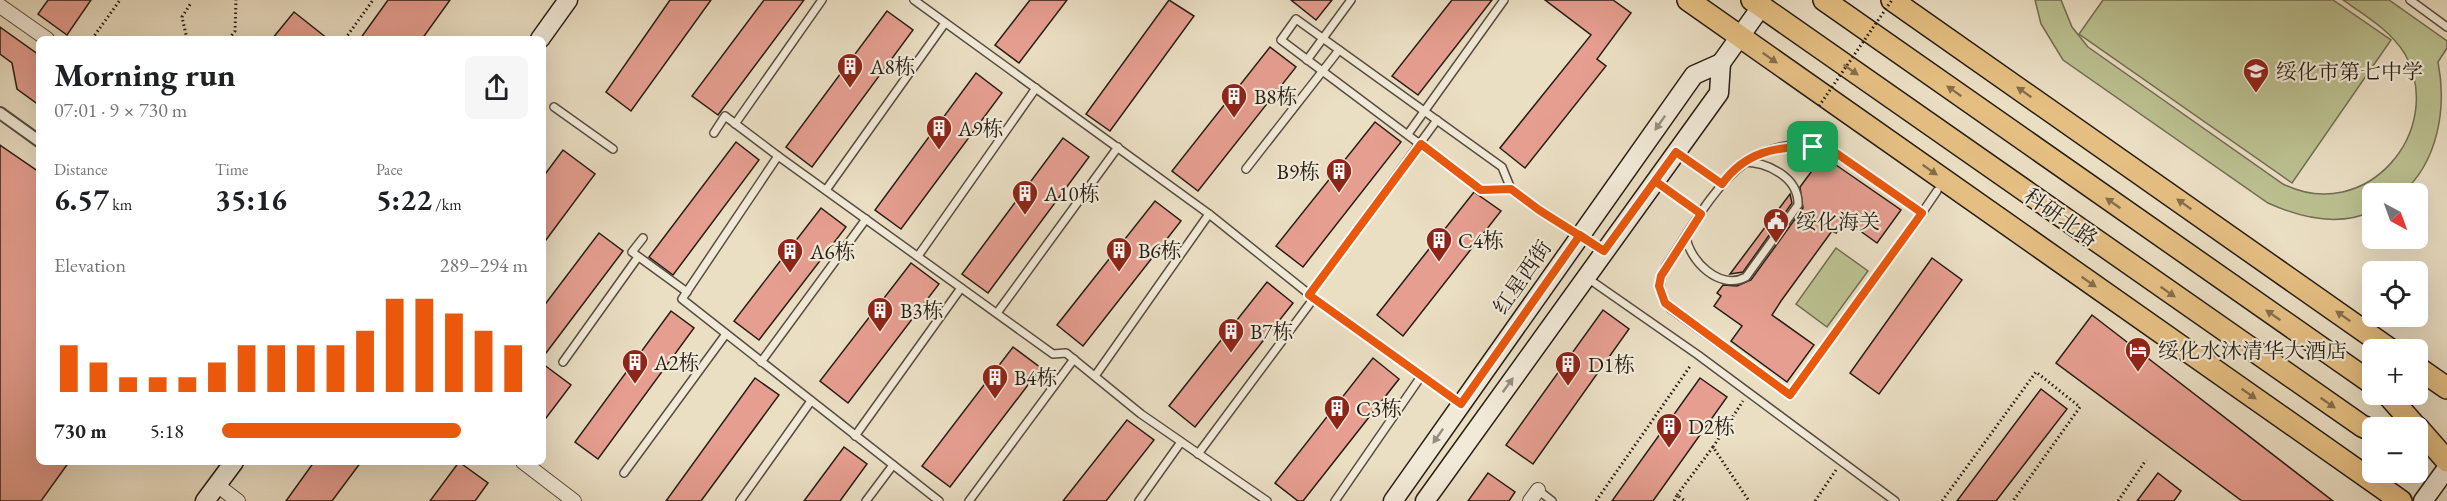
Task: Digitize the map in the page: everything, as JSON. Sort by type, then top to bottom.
[{"type":"main road","points":[[542,36],[568,0]]},
{"type":"main road","points":[[1688,0],[2401,501]]},
{"type":"main road","name":"科研北路","points":[[1824,0],[2362,376]]},
{"type":"main road","points":[[1892,0],[2375,339]]},
{"type":"main road","points":[[1425,501],[1719,93],[1721,63],[1740,36],[1756,3]]},
{"type":"main road","name":"科研北路","points":[[1756,3],[2362,425]]},
{"type":"main road","name":"红星西街","points":[[1393,501],[1694,75],[1721,63]]},
{"type":"main road","points":[[1580,235],[1604,251]]},
{"type":"main road","points":[[2428,375],[2447,388]]},
{"type":"main road","points":[[2397,405],[2408,417]]},
{"type":"main road","points":[[2428,440],[2447,462]]},
{"type":"main road","points":[[2428,454],[2447,462]]},
{"type":"main road","points":[[205,501],[232,465]]},
{"type":"main road","points":[[2423,501],[2447,468]]},
{"type":"street","points":[[0,6],[43,36]]},
{"type":"street","points":[[0,113],[36,139]]},
{"type":"street","points":[[528,465],[574,501]]},
{"type":"street","points":[[217,485],[238,501]]},
{"type":"lane","points":[[735,123],[822,0]]},
{"type":"lane","points":[[914,0],[1209,214],[1311,297],[1461,404]]},
{"type":"lane","points":[[1307,60],[1351,0]]},
{"type":"lane","points":[[1408,134],[1504,0]]},
{"type":"lane","points":[[2410,0],[2447,27]]},
{"type":"lane","points":[[1511,189],[1481,190],[1281,40],[1296,19],[1502,167],[1511,189],[1539,210],[1580,235]]},
{"type":"lane","points":[[826,190],[945,22]]},
{"type":"lane","points":[[1246,169],[1339,50]]},
{"type":"lane","points":[[918,256],[1036,88]]},
{"type":"lane","points":[[554,107],[613,148]]},
{"type":"lane","points":[[714,133],[725,116],[1053,354],[1066,353],[1181,442],[1268,501]]},
{"type":"lane","points":[[1198,454],[1437,120]]},
{"type":"lane","points":[[997,314],[1118,147]]},
{"type":"lane","points":[[1922,213],[1836,153],[1824,148],[1781,147],[1753,155],[1722,184],[1661,276],[1659,286],[1665,303],[1790,395],[1922,213],[1937,191]]},
{"type":"lane","points":[[1676,152],[1722,184]]},
{"type":"lane","points":[[778,156],[682,299],[939,501]]},
{"type":"lane","points":[[1686,236],[1690,249],[1707,271],[1731,281],[1746,277],[1798,205],[1798,200],[1790,183],[1778,172],[1761,164],[1743,162]]},
{"type":"lane","points":[[1655,181],[1701,214]]},
{"type":"lane","points":[[1095,376],[1209,214]]},
{"type":"lane","points":[[761,362],[866,219]]},
{"type":"lane","points":[[643,238],[632,252],[687,292]]},
{"type":"lane","points":[[563,362],[638,257]]},
{"type":"lane","points":[[1586,277],[1698,355],[1895,501]]},
{"type":"lane","points":[[855,436],[961,288]]},
{"type":"lane","points":[[624,472],[726,334]]},
{"type":"lane","points":[[969,501],[1074,359]]},
{"type":"lane","points":[[1335,501],[1422,375]]},
{"type":"lane","points":[[740,501],[811,400]]},
{"type":"lane","points":[[1139,501],[1181,442]]},
{"type":"lane","points":[[866,501],[893,465]]},
{"type":"lane","points":[[1534,496],[1552,501]]},
{"type":"path","points":[[94,36],[120,0]]},
{"type":"path","points":[[231,36],[235,31],[236,0]]},
{"type":"path","points":[[347,36],[373,0]]},
{"type":"path","points":[[1819,106],[1892,0]]},
{"type":"path","points":[[186,36],[182,17],[191,3]]},
{"type":"path","points":[[1596,501],[1698,355]]},
{"type":"path","points":[[1942,501],[2036,372],[2080,407],[2013,501]]},
{"type":"path","points":[[1674,501],[1748,393]]},
{"type":"path","points":[[1713,447],[1749,501]]},
{"type":"path","points":[[2118,501],[2146,460]]},
{"type":"path","points":[[1815,501],[1842,462]]},
{"type":"path","points":[[1677,495],[1685,501]]},
{"type":"green space","points":[[2035,0],[2061,0],[2072,27],[2088,47],[2283,184],[2314,193],[2343,192],[2362,184],[2362,215],[2347,219],[2320,219],[2294,213],[2268,203],[2063,60],[2041,24]]},
{"type":"green space","points":[[2103,0],[2333,0],[2391,40],[2292,183],[2079,34]]},
{"type":"green space","points":[[2343,0],[2389,0],[2447,41],[2447,48],[2438,62],[2441,98],[2437,133],[2432,150],[2411,183],[2364,183],[2390,164],[2406,140],[2415,113],[2415,84],[2405,54],[2399,45],[2369,18]]},
{"type":"green space","points":[[1836,248],[1868,271],[1827,327],[1796,304]]},
{"type":"building","points":[[48,0],[91,0],[67,35],[38,14]]},
{"type":"building","points":[[388,0],[450,0],[424,36],[362,36]]},
{"type":"building","points":[[670,0],[711,0],[631,111],[606,92]]},
{"type":"building","points":[[764,0],[804,0],[718,115],[692,96]]},
{"type":"building","points":[[1030,0],[1067,0],[1019,63],[995,45]]},
{"type":"building","points":[[1169,0],[1194,16],[1110,131],[1086,114]]},
{"type":"building","points":[[1291,0],[1332,0],[1316,20]]},
{"type":"building","points":[[1452,0],[1492,0],[1418,95],[1392,76]]},
{"type":"building","points":[[1545,0],[1613,0],[1631,13],[1597,59],[1606,66],[1525,168],[1500,148],[1591,35]]},
{"type":"building","name":"A8栋","points":[[887,11],[913,30],[812,167],[786,147]]},
{"type":"building","points":[[294,12],[324,36],[274,36]]},
{"type":"building","points":[[0,27],[36,53],[36,103],[17,89],[12,63],[0,54]]},
{"type":"building","name":"B8栋","points":[[1270,47],[1296,67],[1198,191],[1172,171]]},
{"type":"building","name":"A9栋","points":[[976,73],[1002,93],[901,229],[875,210]]},
{"type":"building","name":"B9栋","points":[[1375,122],[1401,142],[1303,267],[1276,246]]},
{"type":"building","name":"A10栋","points":[[1063,138],[1089,157],[988,293],[962,274]]},
{"type":"building","points":[[736,142],[759,160],[673,275],[649,257]]},
{"type":"building","points":[[0,145],[36,170],[36,465],[67,465],[41,501],[0,501]]},
{"type":"building","points":[[563,150],[595,174],[546,240],[546,173]]},
{"type":"building","points":[[1823,156],[1901,210],[1877,243],[1845,220],[1836,233],[1832,231],[1781,301],[1772,315],[1814,345],[1787,382],[1731,341],[1742,326],[1714,306],[1721,296],[1717,293],[1723,285],[1737,286],[1751,280],[1803,208],[1800,187]]},
{"type":"building","name":"C4栋","points":[[1474,192],[1501,211],[1403,336],[1377,315]]},
{"type":"building","points":[[1790,194],[1792,203],[1743,272],[1730,274]]},
{"type":"building","name":"B6栋","points":[[1155,201],[1181,221],[1083,346],[1057,325]]},
{"type":"building","name":"A6栋","points":[[821,208],[846,227],[759,340],[734,321]]},
{"type":"building","points":[[599,233],[623,251],[546,353],[546,303]]},
{"type":"building","points":[[1932,258],[1962,280],[1879,394],[1850,373]]},
{"type":"building","name":"B3栋","points":[[911,263],[939,284],[848,403],[820,381]]},
{"type":"building","name":"B7栋","points":[[1267,282],[1293,303],[1195,427],[1169,406]]},
{"type":"building","name":"D1栋","points":[[1603,310],[1629,329],[1533,464],[1506,445]]},
{"type":"building","name":"A2栋","points":[[671,311],[694,328],[598,459],[575,442]]},
{"type":"building","points":[[2092,315],[2333,501],[2242,501],[2056,363]]},
{"type":"building","name":"B4栋","points":[[1013,347],[1041,368],[950,487],[922,466]]},
{"type":"building","name":"C3栋","points":[[1373,358],[1399,379],[1303,501],[1298,501],[1275,483]]},
{"type":"building","points":[[546,366],[571,385],[546,418]]},
{"type":"building","points":[[755,378],[779,395],[701,501],[666,501]]},
{"type":"building","name":"D2栋","points":[[1700,378],[1727,397],[1653,501],[1612,501]]},
{"type":"building","points":[[2041,389],[2067,409],[1996,501],[1957,501]]},
{"type":"building","points":[[1127,420],[1154,440],[1106,501],[1063,501]]},
{"type":"building","points":[[844,447],[867,464],[840,501],[804,501]]},
{"type":"building","points":[[312,465],[359,465],[332,501],[286,501]]},
{"type":"building","points":[[457,465],[463,465],[488,483],[475,501],[430,501]]},
{"type":"building","points":[[1488,473],[1515,492],[1509,501],[1468,501]]},
{"type":"building","points":[[2158,473],[2181,491],[2174,501],[2137,501]]},
{"type":"place","name":"A8栋","points":[[850,89]]},
{"type":"place","name":"绥化市第七中学","points":[[2256,94]]},
{"type":"place","name":"B8栋","points":[[1234,119]]},
{"type":"place","name":"A9栋","points":[[939,151]]},
{"type":"place","name":"B9栋","points":[[1339,194]]},
{"type":"place","name":"A10栋","points":[[1025,216]]},
{"type":"place","name":"绥化海关","points":[[1776,244]]},
{"type":"place","name":"C4栋","points":[[1439,263]]},
{"type":"place","name":"B6栋","points":[[1119,273]]},
{"type":"place","name":"A6栋","points":[[790,274]]},
{"type":"place","name":"B3栋","points":[[880,333]]},
{"type":"place","name":"B7栋","points":[[1231,354]]},
{"type":"place","name":"绥化水沐清华大酒店","points":[[2138,373]]},
{"type":"place","name":"A2栋","points":[[635,385]]},
{"type":"place","name":"D1栋","points":[[1568,387]]},
{"type":"place","name":"B4栋","points":[[995,400]]},
{"type":"place","name":"C3栋","points":[[1337,431]]},
{"type":"place","name":"D2栋","points":[[1669,449]]},
{"type":"route","points":[[1813,147],[1781,147],[1753,155],[1734,170],[1722,184],[1676,152],[1604,251],[1580,235],[1555,219],[1539,210],[1511,189],[1481,190],[1421,144],[1309,295],[1461,404],[1580,235],[1604,251],[1655,181],[1701,214],[1661,276],[1659,286],[1665,303],[1790,395],[1922,213],[1836,153],[1824,148],[1813,147]]}]
